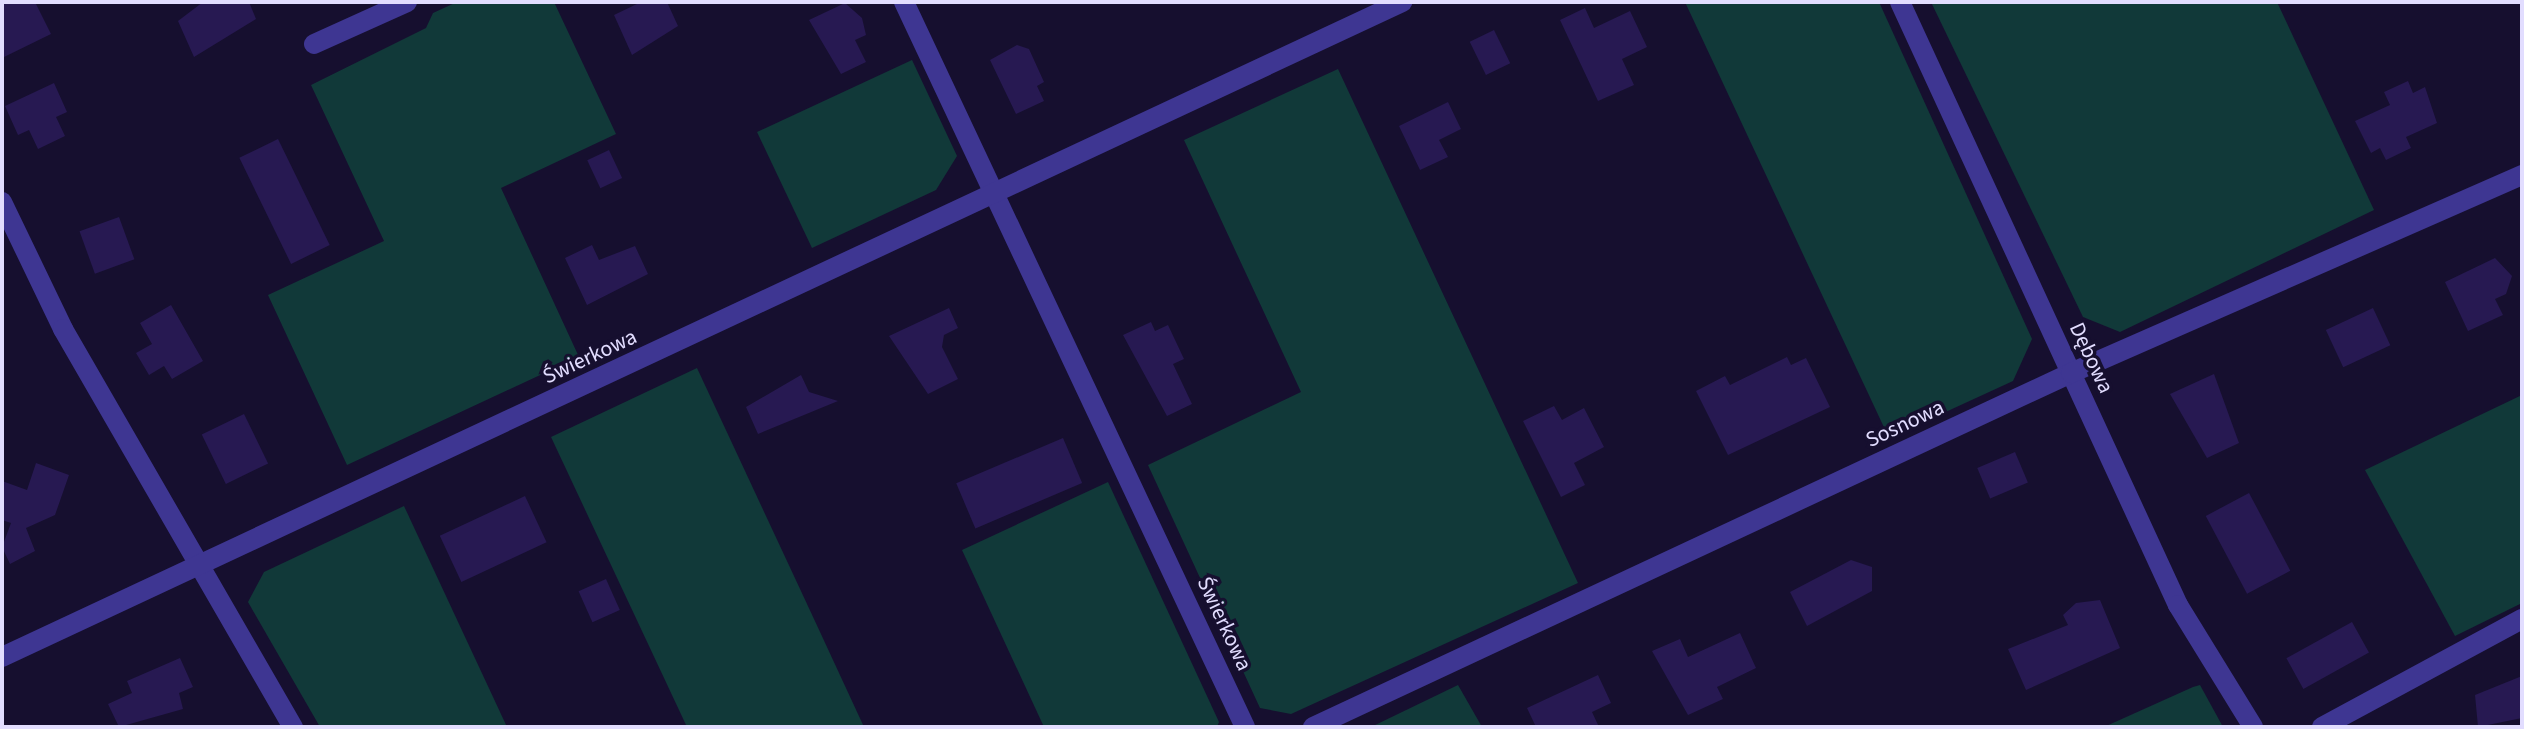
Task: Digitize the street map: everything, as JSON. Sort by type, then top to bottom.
[{"type":"street","points":[[314,44],[407,2]]},
{"type":"street","name":"Świerkowa","points":[[904,2],[999,193],[1245,727]]},
{"type":"street","name":"Świerkowa","points":[[2,657],[1402,2]]},
{"type":"street","name":"Dębowa","points":[[1900,2],[2178,605],[2253,727]]},
{"type":"street","name":"Sosnowa","points":[[1313,727],[2071,373],[2522,175]]},
{"type":"street","points":[[2,202],[63,329],[293,727]]},
{"type":"street","points":[[2322,727],[2522,619]]},
{"type":"green space","points":[[457,2],[554,2],[616,134],[501,188],[579,357],[347,465],[268,295],[384,241],[311,85],[426,28],[433,13]]},
{"type":"green space","points":[[1685,2],[1879,2],[2032,339],[2013,381],[1889,438]]},
{"type":"green space","points":[[1931,2],[2277,2],[2374,210],[2120,332],[2083,317]]},
{"type":"green space","points":[[912,60],[957,156],[936,190],[812,248],[757,132]]},
{"type":"green space","points":[[1338,69],[1578,583],[1291,714],[1260,708],[1148,465],[1301,392],[1184,140]]},
{"type":"green space","points":[[697,368],[864,727],[687,727],[551,437]]},
{"type":"green space","points":[[2522,395],[2522,603],[2455,636],[2365,470]]},
{"type":"green space","points":[[1108,482],[1219,722],[1217,727],[1044,727],[962,550]]},
{"type":"green space","points":[[404,506],[507,727],[320,727],[248,602],[264,572]]},
{"type":"green space","points":[[1458,685],[1482,727],[1371,727]]},
{"type":"green space","points":[[2200,685],[2223,727],[2104,727],[2193,687]]},
{"type":"building","points":[[2,2],[35,2],[51,34],[2,58]]},
{"type":"building","points":[[203,2],[249,2],[256,19],[194,57],[178,21]]},
{"type":"building","points":[[641,2],[667,2],[678,26],[632,55],[614,15]]},
{"type":"building","points":[[845,3],[862,18],[866,35],[855,40],[866,62],[841,74],[809,20]]},
{"type":"building","points":[[1585,8],[1594,28],[1630,11],[1647,47],[1622,59],[1634,85],[1598,101],[1560,20]]},
{"type":"building","points":[[1494,30],[1510,63],[1486,75],[1470,42]]},
{"type":"building","points":[[1017,45],[1029,49],[1044,82],[1037,86],[1044,101],[1016,114],[990,60]]},
{"type":"building","points":[[2408,81],[2413,93],[2425,87],[2437,123],[2406,137],[2411,148],[2386,160],[2380,148],[2371,153],[2355,121],[2390,105],[2384,92]]},
{"type":"building","points":[[54,83],[67,112],[56,117],[65,136],[38,149],[29,130],[18,135],[5,106]]},
{"type":"building","points":[[1448,102],[1461,129],[1439,140],[1448,157],[1420,170],[1399,126]]},
{"type":"building","points":[[278,139],[330,245],[291,264],[239,158]]},
{"type":"building","points":[[609,150],[622,178],[600,188],[587,160]]},
{"type":"building","points":[[119,217],[134,259],[95,274],[80,231]]},
{"type":"building","points":[[592,245],[599,260],[635,246],[648,274],[587,305],[565,258]]},
{"type":"building","points":[[2495,258],[2512,276],[2506,294],[2495,299],[2503,315],[2468,331],[2445,282]]},
{"type":"building","points":[[171,305],[203,361],[172,379],[164,366],[149,375],[136,353],[152,344],[140,323]]},
{"type":"building","points":[[949,308],[958,328],[944,335],[942,347],[958,379],[928,394],[889,336]]},
{"type":"building","points":[[2373,308],[2390,345],[2343,367],[2326,330]]},
{"type":"building","points":[[1151,322],[1155,331],[1168,325],[1184,359],[1173,364],[1192,404],[1167,416],[1123,335]]},
{"type":"building","points":[[1787,357],[1791,365],[1806,358],[1830,407],[1728,455],[1696,391],[1725,376],[1730,385]]},
{"type":"building","points":[[2214,374],[2239,443],[2207,458],[2170,394]]},
{"type":"building","points":[[801,375],[809,392],[838,401],[758,434],[746,407]]},
{"type":"building","points":[[1554,406],[1562,420],[1584,408],[1604,447],[1574,463],[1585,485],[1561,497],[1523,421]]},
{"type":"building","points":[[244,414],[268,463],[226,484],[202,435]]},
{"type":"building","points":[[1063,438],[1082,483],[975,528],[956,483]]},
{"type":"building","points":[[2015,452],[2028,482],[1990,498],[1977,468]]},
{"type":"building","points":[[36,463],[69,475],[55,515],[26,528],[35,551],[10,564],[2,547],[11,523],[2,520],[2,481],[27,490]]},
{"type":"building","points":[[2249,493],[2290,571],[2247,594],[2206,516]]},
{"type":"building","points":[[525,496],[547,542],[461,582],[440,536]]},
{"type":"building","points":[[1851,560],[1872,567],[1872,591],[1807,626],[1790,592]]},
{"type":"building","points":[[606,579],[620,610],[592,622],[579,591]]},
{"type":"building","points":[[2100,600],[2120,648],[2026,690],[2008,649],[2068,625],[2063,615],[2076,603]]},
{"type":"building","points":[[2352,622],[2369,653],[2303,689],[2286,658]]},
{"type":"building","points":[[1740,633],[1756,668],[1717,687],[1723,699],[1688,715],[1652,651],[1680,639],[1688,657]]},
{"type":"building","points":[[180,658],[193,687],[179,693],[183,709],[119,727],[108,704],[132,693],[127,681]]},
{"type":"building","points":[[1598,675],[1611,703],[1592,712],[1599,727],[1536,727],[1527,708]]},
{"type":"building","points":[[2522,676],[2522,718],[2478,727],[2475,695]]}]
